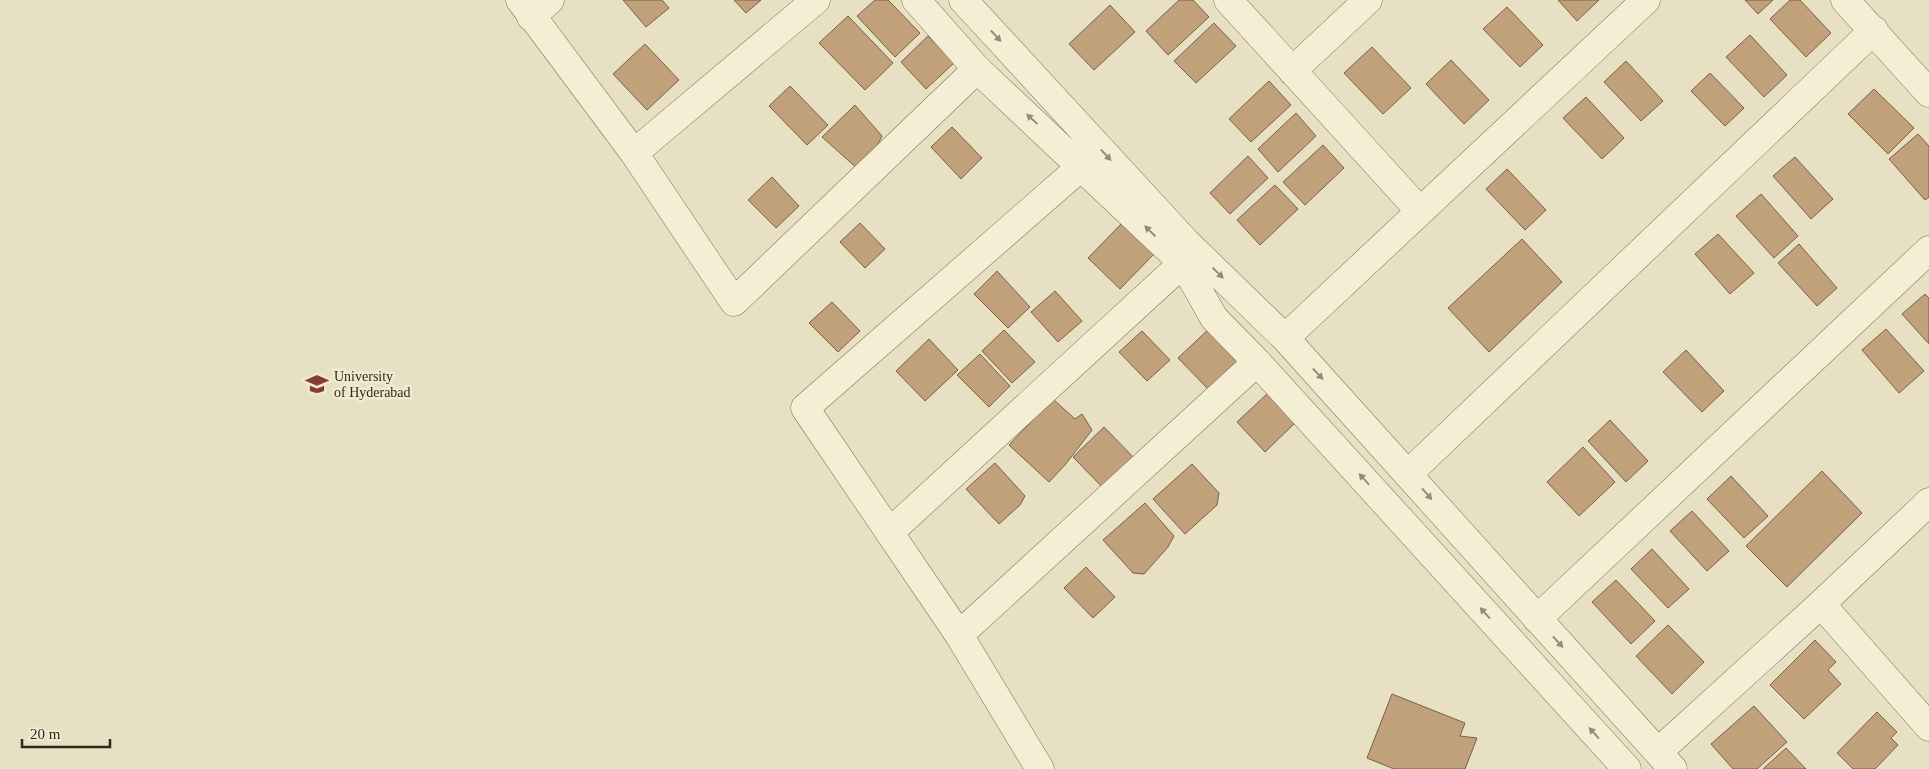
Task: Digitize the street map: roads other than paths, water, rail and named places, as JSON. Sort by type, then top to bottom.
[{"type":"street","points":[[634,153],[816,0]]},
{"type":"street","points":[[916,0],[977,69],[1183,263],[1214,318],[1257,362],[1627,769]]},
{"type":"street","points":[[963,0],[1187,243],[1285,338],[1409,473],[1665,761],[1821,604],[1929,502]]},
{"type":"street","points":[[1228,0],[1419,210]]},
{"type":"street","points":[[1292,71],[1368,0]]},
{"type":"street","points":[[1285,338],[1419,210],[1646,0]]},
{"type":"street","points":[[1846,0],[1929,93]]},
{"type":"street","points":[[533,6],[734,302],[977,69]]},
{"type":"street","points":[[1409,473],[1874,30]]},
{"type":"street","points":[[1040,769],[959,635],[805,408],[1082,166]]},
{"type":"street","points":[[1537,619],[1929,250]]},
{"type":"street","points":[[890,532],[1183,263]]},
{"type":"street","points":[[1214,318],[1240,295]]},
{"type":"street","points":[[959,635],[1257,362]]},
{"type":"street","points":[[1821,604],[1929,726]]},
{"type":"place","name":"University of Hyderabad","points":[[317,384]]}]
